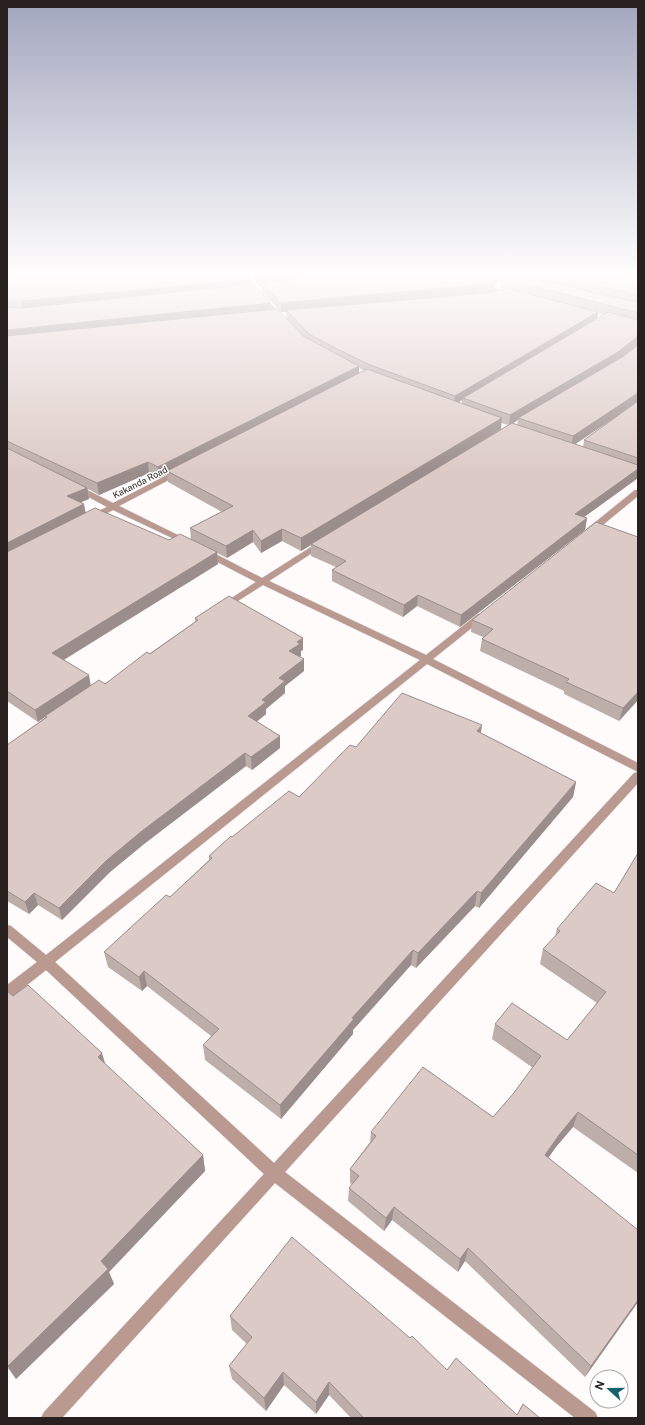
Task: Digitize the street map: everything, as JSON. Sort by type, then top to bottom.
[{"type":"street","name":"Kakanda Road","points":[[80,523],[184,470]]},
{"type":"street","points":[[71,485],[261,581],[426,659],[638,768]]},
{"type":"street","points":[[582,537],[638,492]]},
{"type":"street","points":[[216,611],[261,581],[328,540]]},
{"type":"street","points":[[7,993],[488,610]]},
{"type":"street","points":[[50,1418],[638,776]]},
{"type":"street","points":[[7,930],[46,962],[275,1174],[589,1418]]},
{"type":"building","points":[[7,340],[311,340],[359,366],[158,467],[148,462],[97,483],[7,441]]},
{"type":"building","points":[[321,340],[549,340],[455,396],[370,365]]},
{"type":"building","points":[[560,340],[632,340],[618,352],[510,415],[463,398]]},
{"type":"building","points":[[638,345],[638,393],[573,436],[518,418],[624,356]]},
{"type":"building","points":[[367,369],[502,418],[301,538],[282,529],[261,541],[253,530],[226,546],[190,528],[233,506],[167,471]]},
{"type":"building","points":[[638,401],[638,458],[584,440]]},
{"type":"building","points":[[512,423],[638,465],[638,469],[575,514],[587,518],[461,615],[418,595],[404,605],[332,570],[346,561],[311,544]]},
{"type":"building","points":[[7,448],[87,488],[67,496],[84,504],[7,543]]},
{"type":"building","points":[[95,508],[169,540],[180,534],[217,552],[52,653],[89,675],[35,710],[7,691],[7,552]]},
{"type":"building","points":[[596,522],[638,537],[638,692],[623,708],[566,682],[569,679],[482,639],[493,629],[472,620]]},
{"type":"building","points":[[229,596],[303,638],[297,642],[300,644],[289,651],[304,659],[279,678],[285,681],[262,700],[266,702],[248,716],[280,736],[251,757],[245,753],[142,831],[107,860],[59,908],[34,893],[25,902],[7,891],[7,745],[47,717],[45,716],[99,680],[105,684],[147,652],[150,654],[198,620],[195,618]]},
{"type":"building","points":[[402,693],[482,725],[477,731],[576,782],[481,893],[477,891],[418,953],[413,950],[352,1018],[354,1019],[280,1105],[203,1045],[219,1029],[144,971],[139,977],[104,952],[166,895],[170,897],[212,858],[209,856],[231,836],[232,837],[289,791],[299,797],[350,745],[356,747]]},
{"type":"building","points":[[638,853],[638,1155],[578,1112],[545,1155],[638,1230],[638,1300],[591,1366],[468,1248],[460,1259],[394,1207],[386,1218],[349,1188],[359,1176],[350,1169],[376,1136],[371,1132],[423,1067],[493,1117],[513,1094],[541,1056],[495,1024],[512,1003],[567,1040],[606,992],[543,949],[560,931],[557,929],[596,883],[614,893]]},
{"type":"building","points":[[28,985],[102,1053],[98,1057],[203,1155],[101,1261],[108,1269],[8,1366],[7,991],[13,996]]},
{"type":"building","points":[[292,1237],[410,1338],[412,1336],[447,1370],[456,1358],[517,1415],[523,1404],[540,1418],[364,1418],[329,1382],[316,1402],[283,1372],[264,1398],[229,1366],[252,1337],[230,1316]]}]
